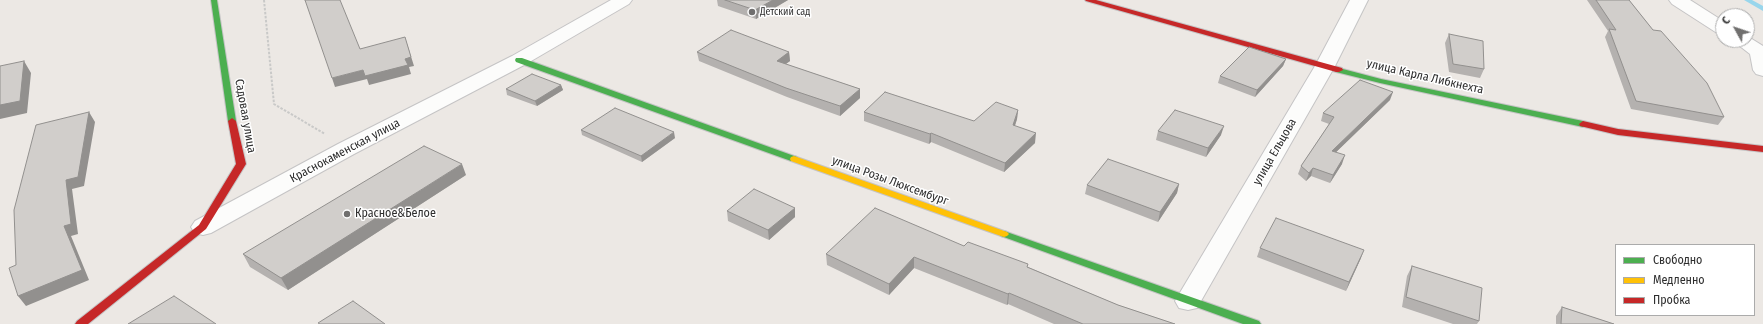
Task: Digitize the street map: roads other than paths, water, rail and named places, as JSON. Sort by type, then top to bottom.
[{"type":"street","name":"Садовая улица","points":[[203,228],[241,164],[230,110],[218,18],[214,7],[214,0]]},
{"type":"street","name":"Краснокаменская улица","points":[[81,324],[203,228],[346,149],[518,60],[623,0]]},
{"type":"street","name":"улица Карла Либкнехта","points":[[1088,0],[1380,81],[1618,132],[1763,149]]},
{"type":"street","name":"улица Ельцова","points":[[1188,301],[1325,66],[1359,0]]},
{"type":"street","points":[[1678,0],[1715,24]]},
{"type":"street","points":[[1761,52],[1763,70]]},
{"type":"street","name":"улица Розы Люксембург","points":[[518,60],[1255,324]]},
{"type":"waterway","points":[[1747,0],[1763,9]]},
{"type":"place","name":"Детский сад","points":[[752,12]]},
{"type":"place","name":"Красное&Белое","points":[[347,214]]}]
